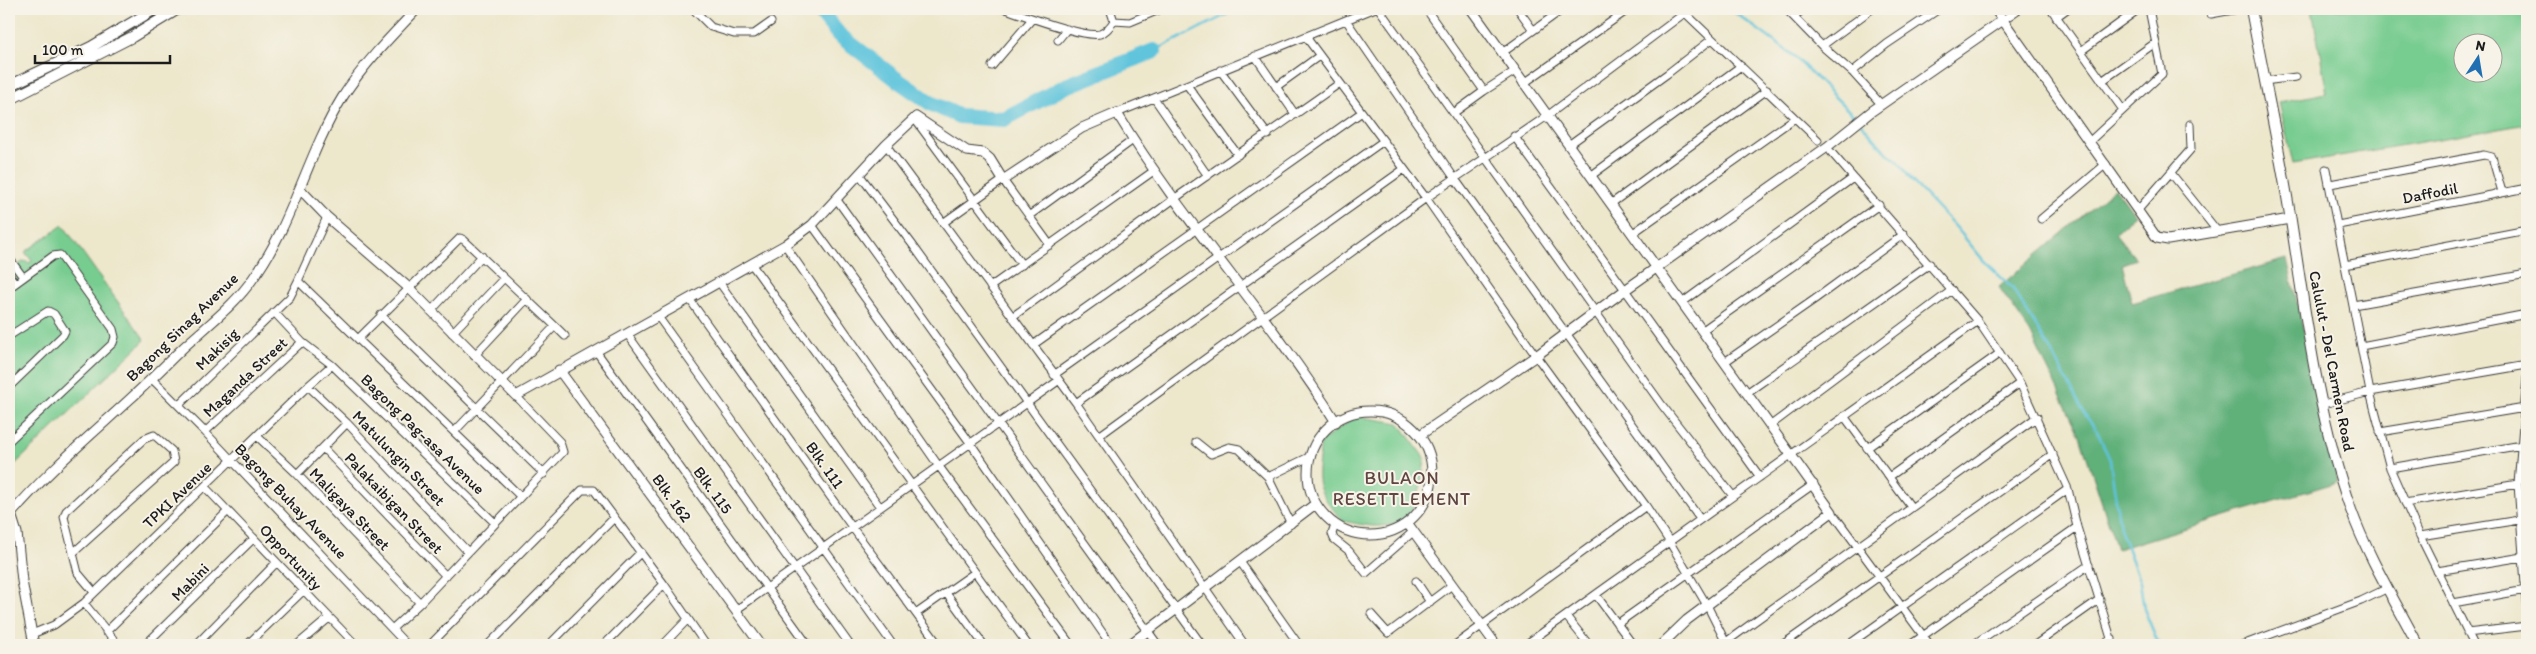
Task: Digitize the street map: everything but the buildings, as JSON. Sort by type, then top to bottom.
[{"type":"main road","points":[[9,86],[91,47],[155,9]]},
{"type":"main road","points":[[9,100],[132,37],[178,9]]},
{"type":"main road","name":"Calulut - Del Carmen Road","points":[[2251,9],[2290,219],[2307,330],[2334,454],[2351,511],[2418,645]]},
{"type":"street","name":"Bagong Sinag Avenue","points":[[10,514],[74,449],[152,379],[240,294],[254,278],[268,256],[301,190],[318,145],[342,98],[361,72],[417,9]]},
{"type":"street","points":[[693,9],[711,27],[734,34],[754,34],[772,22]]},
{"type":"street","points":[[1006,9],[1032,19],[1093,34],[1101,34],[1114,21]]},
{"type":"street","points":[[1110,9],[1114,21]]},
{"type":"street","points":[[1114,21],[1125,23],[1161,9]]},
{"type":"street","points":[[943,223],[1003,180],[1082,128],[1373,9]]},
{"type":"street","points":[[1379,9],[1455,112],[1662,405],[1733,496]]},
{"type":"street","points":[[1426,9],[1484,91]]},
{"type":"street","points":[[1471,9],[1704,330],[1832,512],[1930,645]]},
{"type":"street","points":[[1518,9],[1534,30]]},
{"type":"street","points":[[1502,53],[1563,9]]},
{"type":"street","points":[[1524,84],[1629,9]]},
{"type":"street","points":[[1786,9],[1822,46],[1852,72],[1881,104]]},
{"type":"street","points":[[1794,16],[1804,9]]},
{"type":"street","points":[[1822,46],[1872,9]]},
{"type":"street","points":[[1852,72],[1886,44],[1939,9]]},
{"type":"street","points":[[1995,9],[2159,240],[2290,219]]},
{"type":"street","points":[[1420,435],[1536,356],[1842,134],[1872,110],[2019,9]]},
{"type":"street","points":[[2051,9],[2124,110]]},
{"type":"street","points":[[2056,17],[2067,9]]},
{"type":"street","points":[[2081,51],[2139,9]]},
{"type":"street","points":[[2090,141],[2162,74],[2149,9]]},
{"type":"street","points":[[2211,14],[2238,9]]},
{"type":"street","points":[[1099,436],[1426,198],[1514,136],[1547,116],[1685,10],[1712,39],[1818,140]]},
{"type":"street","points":[[992,66],[1032,19]]},
{"type":"street","points":[[1346,20],[1455,178],[1700,519]]},
{"type":"street","points":[[1058,40],[1067,29]]},
{"type":"street","points":[[1306,37],[1382,142],[1426,198],[1536,356],[1646,506],[1708,607],[1726,644],[1858,545],[2037,417]]},
{"type":"street","points":[[1570,144],[1712,39]]},
{"type":"street","points":[[2102,81],[2155,43]]},
{"type":"street","points":[[1255,56],[1295,114]]},
{"type":"street","points":[[1276,87],[1319,56]]},
{"type":"street","points":[[1592,175],[1741,66]]},
{"type":"street","points":[[1220,70],[1268,135]]},
{"type":"street","points":[[1455,112],[1515,71]]},
{"type":"street","points":[[2264,81],[2296,77]]},
{"type":"street","points":[[1012,317],[1174,199],[1340,83]]},
{"type":"street","points":[[1187,84],[1238,155]]},
{"type":"street","points":[[1612,204],[1767,90]]},
{"type":"street","points":[[1154,98],[1208,176]]},
{"type":"street","points":[[1033,345],[1362,112]]},
{"type":"street","points":[[1117,113],[1174,199],[1263,316],[1336,422]]},
{"type":"street","points":[[516,396],[559,370],[659,318],[785,245],[812,225],[886,145],[914,118],[918,117],[967,151],[983,153],[990,159],[1050,245]]},
{"type":"street","points":[[914,118],[1022,265]]},
{"type":"street","points":[[1633,233],[1795,118]]},
{"type":"street","points":[[2138,210],[2191,149],[2190,124]]},
{"type":"street","points":[[1514,136],[1760,477]]},
{"type":"street","points":[[1030,215],[1134,140]]},
{"type":"street","points":[[736,610],[938,465],[971,444],[1218,257],[1382,142]]},
{"type":"street","points":[[886,145],[1076,403],[1245,645]]},
{"type":"street","points":[[1831,152],[1978,321],[2020,383],[2068,489],[2077,527],[2112,642],[2102,645]]},
{"type":"street","points":[[2330,184],[2484,155],[2492,157],[2502,192]]},
{"type":"street","points":[[2040,219],[2106,164]]},
{"type":"street","points":[[1076,403],[1404,169]]},
{"type":"street","points":[[2326,169],[2370,392],[2390,468],[2420,536],[2474,645]]},
{"type":"street","points":[[990,287],[1155,170]]},
{"type":"street","points":[[2171,173],[2218,232]]},
{"type":"street","points":[[859,174],[912,244],[1025,404],[1202,645]]},
{"type":"street","points":[[1683,302],[1853,178]]},
{"type":"street","name":"Daffodil","points":[[2338,225],[2527,188]]},
{"type":"street","points":[[301,190],[327,217],[409,288],[563,446],[563,452],[544,474],[520,496],[420,603],[393,628]]},
{"type":"street","points":[[837,200],[1158,645]]},
{"type":"street","points":[[1704,330],[1879,205]]},
{"type":"street","name":"Makisig","points":[[179,405],[290,297],[327,217]]},
{"type":"street","points":[[812,225],[971,444],[1111,645]]},
{"type":"street","points":[[2346,264],[2527,230]]},
{"type":"street","points":[[1726,361],[1904,234]]},
{"type":"street","points":[[358,339],[456,239],[464,240],[482,256],[565,336]]},
{"type":"street","points":[[785,245],[938,465],[1071,645]]},
{"type":"street","points":[[9,275],[12,286],[53,256],[61,256],[113,329],[115,337],[113,343],[9,442]]},
{"type":"street","points":[[431,310],[482,256]]},
{"type":"street","points":[[9,258],[23,278]]},
{"type":"street","points":[[1748,392],[1930,264]]},
{"type":"street","points":[[752,265],[1028,645]]},
{"type":"street","points":[[2353,305],[2527,274]]},
{"type":"street","points":[[452,333],[504,278]]},
{"type":"street","points":[[298,281],[520,496]]},
{"type":"street","points":[[719,282],[880,507]]},
{"type":"street","points":[[1771,425],[1952,290]]},
{"type":"street","points":[[474,356],[527,299]]},
{"type":"street","name":"Blk. 111","points":[[690,300],[939,645]]},
{"type":"street","points":[[9,336],[47,312],[54,314],[65,331],[9,387]]},
{"type":"street","name":"Bagong Pag-asa Avenue","points":[[274,312],[302,342],[332,365],[495,523]]},
{"type":"street","points":[[2361,346],[2527,314]]},
{"type":"street","points":[[381,315],[544,474]]},
{"type":"street","points":[[659,318],[893,645]]},
{"type":"street","points":[[1525,645],[1978,321]]},
{"type":"street","points":[[455,431],[555,326]]},
{"type":"street","points":[[628,335],[850,645]]},
{"type":"street","name":"Maganda Street","points":[[206,432],[302,342]]},
{"type":"street","name":"Blk. 115","points":[[596,351],[808,645]]},
{"type":"street","points":[[1867,448],[2000,353]]},
{"type":"street","name":"TPKI Avenue","points":[[32,634],[54,625],[84,603],[332,365]]},
{"type":"street","points":[[2323,404],[2370,392],[2527,365]]},
{"type":"street","name":"Blk. 162","points":[[559,370],[761,645]]},
{"type":"street","points":[[2527,378],[2518,484],[2519,520],[2527,613]]},
{"type":"street","name":"Bagong Buhay Avenue","points":[[152,379],[233,460],[407,645]]},
{"type":"street","points":[[1889,477],[2020,383]]},
{"type":"street","name":"Matulungin Street","points":[[308,386],[347,423],[468,552]]},
{"type":"street","points":[[2380,432],[2525,408]]},
{"type":"street","points":[[1334,525],[1332,534],[1334,539],[1349,551],[1366,573],[1411,527],[1426,502],[1433,478],[1431,458],[1420,435],[1398,418],[1373,412],[1352,414],[1336,422],[1314,445],[1308,485],[1314,505],[1334,525],[1362,534],[1381,533],[1411,527]]},
{"type":"street","points":[[1844,416],[1912,507]]},
{"type":"street","points":[[297,474],[347,423]]},
{"type":"street","points":[[73,554],[174,462],[172,451],[154,435],[144,439],[66,511],[64,517],[73,554],[78,573],[94,592]]},
{"type":"street","name":"Maligaya Street","points":[[258,437],[297,474],[420,603]]},
{"type":"street","points":[[1196,442],[1211,454],[1229,447],[1239,449],[1268,477],[1291,524]]},
{"type":"street","points":[[2390,468],[2522,445]]},
{"type":"street","name":"Palakaibigan Street","points":[[323,448],[446,576]]},
{"type":"street","points":[[1782,645],[2053,454]]},
{"type":"street","points":[[1268,477],[1311,456]]},
{"type":"street","points":[[1617,624],[1689,575],[1814,484]]},
{"type":"street","points":[[2405,502],[2518,484]]},
{"type":"street","name":"Opportunity","points":[[205,487],[356,645]]},
{"type":"street","points":[[1848,645],[2068,489]]},
{"type":"street","points":[[430,645],[582,490],[594,490],[641,552],[706,645]]},
{"type":"street","points":[[1129,645],[1241,563],[1314,505]]},
{"type":"street","points":[[1455,645],[1646,506]]},
{"type":"street","points":[[106,632],[228,511]]},
{"type":"street","points":[[1661,645],[1671,641],[1687,620],[1708,607],[1832,512]]},
{"type":"street","points":[[10,514],[17,533],[22,581],[34,645]]},
{"type":"street","points":[[488,645],[614,518]]},
{"type":"street","points":[[2420,536],[2519,520]]},
{"type":"street","points":[[1411,527],[1496,645]]},
{"type":"street","points":[[1910,645],[2077,527]]},
{"type":"street","name":"Mabini","points":[[145,645],[254,538]]},
{"type":"street","points":[[549,645],[641,552]]},
{"type":"street","points":[[2437,570],[2523,557]]},
{"type":"street","points":[[196,645],[276,562]]},
{"type":"street","points":[[1241,563],[1299,645]]},
{"type":"street","points":[[1973,645],[2089,565]]},
{"type":"street","points":[[917,613],[974,573]]},
{"type":"street","points":[[1416,581],[1430,602]]},
{"type":"street","points":[[604,645],[664,584]]},
{"type":"street","points":[[1371,614],[1388,633],[1452,585]]},
{"type":"street","points":[[2242,645],[2361,601],[2388,588]]},
{"type":"street","points":[[247,645],[304,590]]},
{"type":"street","points":[[2453,603],[2526,590]]},
{"type":"street","points":[[946,593],[984,645]]},
{"type":"street","points":[[1596,595],[1633,645]]},
{"type":"street","points":[[2035,645],[2100,599]]},
{"type":"street","points":[[84,603],[118,645]]},
{"type":"street","points":[[1566,616],[1589,645]]},
{"type":"street","points":[[297,645],[329,618]]},
{"type":"street","points":[[664,645],[688,619]]},
{"type":"street","points":[[2467,633],[2527,626]]},
{"type":"street","points":[[1536,637],[1542,645]]},
{"type":"green space","points":[[2312,9],[2527,9],[2527,124],[2293,164],[2279,102],[2327,93]]},
{"type":"green space","points":[[2115,188],[2135,215],[2115,233],[2136,259],[2122,264],[2132,303],[2287,259],[2338,482],[2117,549],[2080,436],[2030,332],[1999,287]]},
{"type":"green space","points":[[63,225],[145,340],[9,470],[9,271],[24,261],[29,263],[32,261],[25,252]]},
{"type":"green space","points":[[1356,416],[1399,423],[1425,459],[1422,481],[1415,503],[1403,519],[1393,524],[1372,526],[1343,521],[1326,500],[1319,485],[1318,468],[1321,442]]},
{"type":"waterway","points":[[818,9],[839,35],[899,81],[932,104],[959,116],[1004,119],[1066,86],[1154,51]]},
{"type":"waterway","points":[[1154,51],[1238,9]]},
{"type":"waterway","points":[[1730,9],[1794,56],[1857,119]]},
{"type":"waterway","points":[[1861,123],[1885,151],[1899,162],[1911,180],[1955,226],[1984,261],[2013,289],[2054,356],[2084,413],[2098,433],[2110,460],[2120,528],[2140,582],[2144,609],[2159,645]]},
{"type":"district","name":"BULAON RESETTLEMENT","points":[[1402,488]]}]
